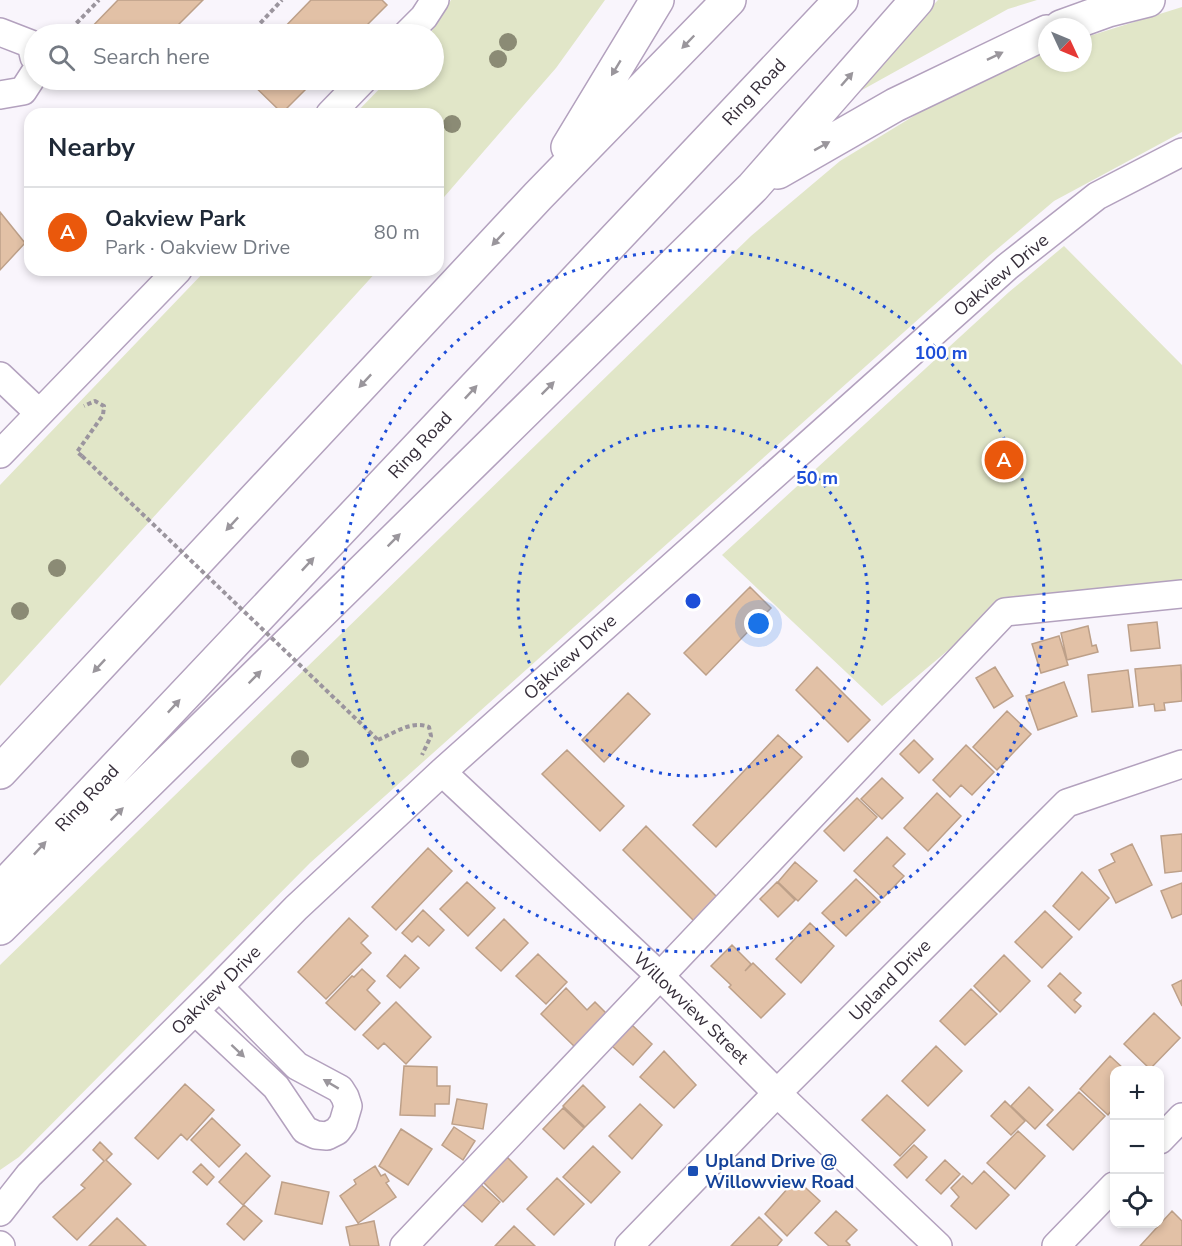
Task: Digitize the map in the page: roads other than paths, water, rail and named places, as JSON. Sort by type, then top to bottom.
[{"type":"highway","points":[[538,196],[657,0]]},
{"type":"highway","points":[[0,772],[538,196],[729,0]]},
{"type":"highway","name":"Ring Road","points":[[0,890],[841,0]]},
{"type":"highway","points":[[0,928],[753,187],[917,0]]},
{"type":"highway","points":[[1086,18],[1148,0]]},
{"type":"highway","points":[[753,187],[895,105],[1038,36]]},
{"type":"street","points":[[417,24],[435,0]]},
{"type":"street","points":[[0,32],[24,41]]},
{"type":"street","points":[[0,95],[24,89]]},
{"type":"street","points":[[336,108],[353,90]]},
{"type":"street","name":"Oakview Drive","points":[[0,1212],[29,1175],[296,908],[434,780],[1007,267],[1097,196],[1182,152]]},
{"type":"street","points":[[0,454],[172,276]]},
{"type":"street","points":[[0,376],[39,413]]},
{"type":"street","points":[[404,1246],[1005,612],[1182,594]]},
{"type":"street","name":"Upland Drive","points":[[629,1246],[777,1093],[1067,803],[1182,764]]},
{"type":"street","name":"Willowview Street","points":[[434,780],[660,976],[777,1093],[938,1246]]},
{"type":"street","points":[[195,1011],[276,1087],[305,1131],[327,1136],[337,1131],[343,1123],[348,1107],[340,1089],[297,1066],[219,987]]},
{"type":"street","points":[[1164,1136],[1182,1117]]},
{"type":"street","points":[[1056,1246],[1110,1190]]},
{"type":"place","name":"Oakview Park","points":[[1004,460]]},
{"type":"place","name":"Upland Drive @ Willowview Road","points":[[693,1171]]}]
